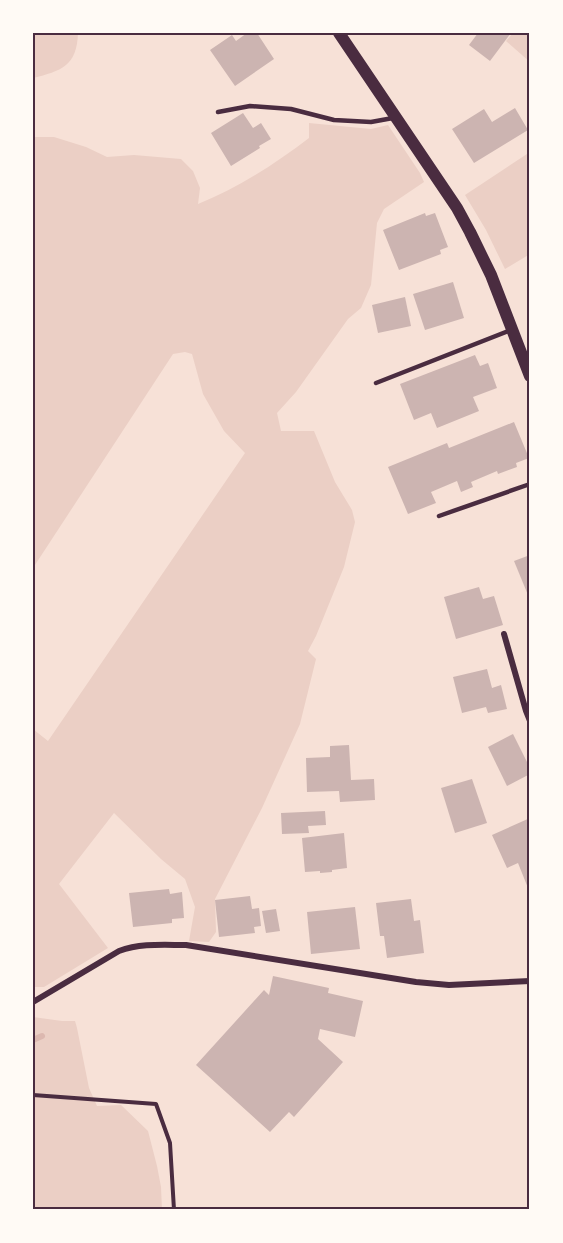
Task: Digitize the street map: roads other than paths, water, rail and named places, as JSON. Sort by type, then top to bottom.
[{"type":"main road","points":[[339,33],[457,208],[491,275],[530,376]]},
{"type":"street","points":[[504,634],[530,721]]},
{"type":"street","points":[[33,1002],[119,951],[132,946],[151,945],[186,945],[438,984],[527,981]]},
{"type":"lane","points":[[218,112],[250,106],[291,109],[334,120],[371,122],[395,117]]},
{"type":"lane","points":[[376,383],[512,330]]},
{"type":"lane","points":[[439,516],[530,484]]},
{"type":"waterway","points":[[33,1040],[42,1036]]}]
